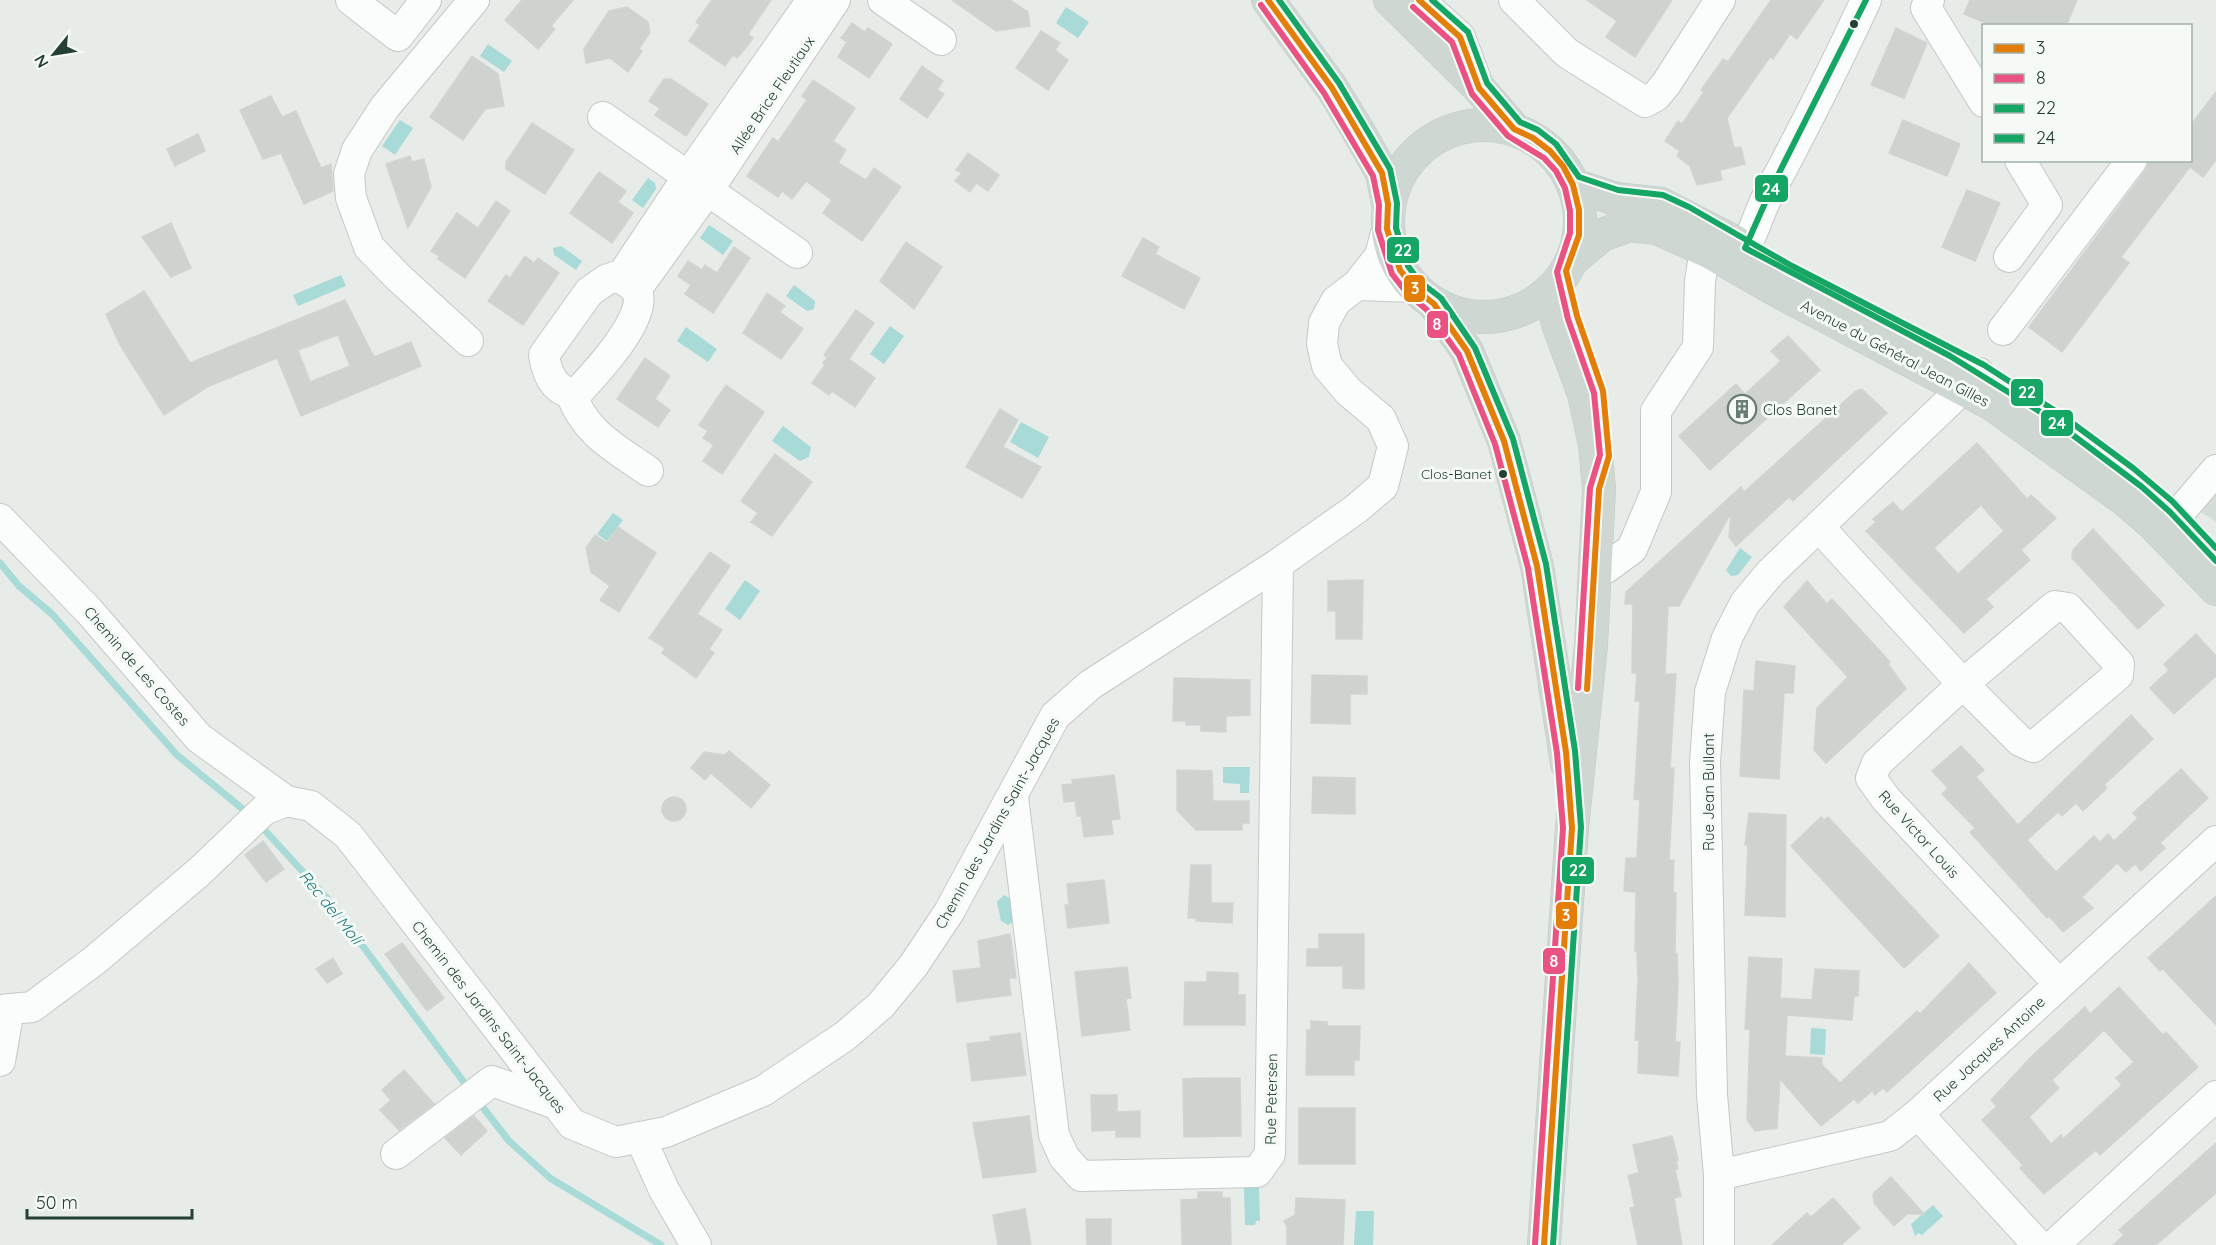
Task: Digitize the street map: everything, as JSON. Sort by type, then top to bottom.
[{"type":"main road","points":[[1268,0],[1332,88],[1382,173],[1396,260],[1467,351],[1504,441],[1537,566],[1566,752],[1572,828]]},
{"type":"main road","points":[[1390,0],[1479,88],[1514,129]]},
{"type":"main road","points":[[1388,217],[1395,182],[1407,161],[1434,139],[1467,126],[1491,125],[1514,129],[1550,150],[1573,185],[1580,210],[1579,235],[1563,274],[1558,324],[1584,394],[1595,445],[1599,489],[1584,727],[1572,828],[1544,1245]]},
{"type":"main road","name":"Avenue du Général Jean Gilles","points":[[1573,185],[1616,199],[1661,204],[1745,248],[1972,380],[1992,404],[2124,499],[2151,522],[2216,589]]},
{"type":"main road","name":"Avenue du Général Jean Gilles","points":[[1563,274],[1602,235],[1629,225],[1657,228],[1708,251],[1778,291],[1972,380],[2055,422],[2128,475],[2175,518],[2216,561]]},
{"type":"main road","points":[[1423,296],[1457,314],[1474,317],[1507,315],[1530,306],[1563,274]]},
{"type":"street","points":[[351,0],[398,36],[426,0]]},
{"type":"street","points":[[468,341],[369,247],[351,198],[349,174],[357,150],[386,106],[474,0]]},
{"type":"street","name":"Allée Brice Fleutiaux","points":[[698,183],[812,0]]},
{"type":"street","name":"Allée Brice Fleutiaux","points":[[628,283],[698,183],[836,0]]},
{"type":"street","points":[[883,0],[942,40]]},
{"type":"street","points":[[1419,0],[1460,37],[1479,88]]},
{"type":"street","points":[[1514,0],[1567,53],[1645,102],[1656,96],[1666,84],[1720,0]]},
{"type":"street","points":[[1595,569],[1606,568],[1632,549],[1656,492],[1656,411],[1698,347],[1700,281],[1708,251],[1737,258],[1745,248],[1762,206],[1829,79],[1866,0]]},
{"type":"street","points":[[1929,0],[1926,8],[1982,100]]},
{"type":"street","points":[[603,117],[797,253]]},
{"type":"street","points":[[2009,257],[2047,205],[2021,162]]},
{"type":"street","points":[[2003,330],[2130,162]]},
{"type":"street","name":"Chemin des Jardins Saint-Jacques","points":[[265,813],[310,806],[348,835],[572,1124],[616,1142],[666,1132],[763,1091],[845,1036],[880,1005],[913,966],[949,912],[1055,716],[1090,685],[1278,564],[1356,509],[1383,486],[1393,446],[1381,419],[1348,391],[1327,366],[1322,344],[1324,323],[1336,301],[1357,285],[1380,256],[1388,217]]},
{"type":"street","points":[[606,280],[628,283],[640,300],[636,318],[589,381],[576,394],[565,392],[554,384],[546,370],[544,356],[589,292],[606,280]]},
{"type":"street","points":[[1357,285],[1423,296]]},
{"type":"street","name":"Rue Jean Bullant","points":[[1719,1245],[1719,1175],[1712,1095],[1705,762],[1710,692],[1727,638],[1745,603],[1771,572],[1972,380]]},
{"type":"street","points":[[571,393],[588,427],[648,471]]},
{"type":"street","points":[[2175,518],[2216,470]]},
{"type":"street","name":"Chemin de Les Costes","points":[[0,519],[89,611],[265,813]]},
{"type":"street","points":[[1819,527],[1963,684],[2020,741],[2033,747],[2118,675],[2119,664],[2068,608],[2055,606],[1963,684]]},
{"type":"street","name":"Rue Petersen","points":[[1013,797],[1054,1135],[1064,1157],[1082,1176],[1257,1172],[1270,1154],[1278,564]]},
{"type":"street","name":"Rue Victor Louis","points":[[1963,684],[1877,763],[1871,778],[1886,799],[2059,984]]},
{"type":"street","points":[[0,1061],[4,1010],[32,1006],[95,960],[265,813]]},
{"type":"street","name":"Rue Jacques Antoine","points":[[1719,1175],[1890,1136],[1918,1114],[2216,841]]},
{"type":"street","points":[[396,1154],[492,1081],[556,1104]]},
{"type":"street","points":[[2054,1245],[2216,1096]]},
{"type":"street","points":[[1918,1114],[2038,1245]]},
{"type":"street","points":[[640,1137],[664,1190],[696,1245]]},
{"type":"shaded area","points":[[2216,454],[2216,522],[2181,498]]},
{"type":"water","points":[[1066,7],[1089,22],[1078,38],[1056,23]]},
{"type":"water","points":[[488,44],[512,61],[504,72],[480,56]]},
{"type":"water","points":[[400,120],[413,128],[395,155],[382,146]]},
{"type":"water","points":[[648,178],[655,183],[656,189],[643,208],[632,200]]},
{"type":"water","points":[[709,225],[733,241],[723,255],[700,238]]},
{"type":"water","points":[[561,246],[582,261],[576,270],[554,255],[553,248]]},
{"type":"water","points":[[341,275],[346,286],[298,306],[293,295]]},
{"type":"water","points":[[794,285],[815,301],[814,309],[807,311],[786,296]]},
{"type":"water","points":[[890,326],[904,336],[884,364],[870,354]]},
{"type":"water","points":[[686,327],[717,349],[708,362],[677,341]]},
{"type":"water","points":[[1021,422],[1049,437],[1038,458],[1010,442]]},
{"type":"water","points":[[783,426],[811,447],[809,457],[800,461],[772,441]]},
{"type":"water","points":[[613,513],[623,520],[607,541],[597,534]]},
{"type":"water","points":[[1740,548],[1752,557],[1738,575],[1731,576],[1726,570]]},
{"type":"water","points":[[745,580],[760,591],[740,620],[725,609]]},
{"type":"water","points":[[1223,767],[1250,767],[1249,793],[1240,793],[1240,784],[1223,783]]},
{"type":"water","points":[[1004,895],[1011,899],[1014,921],[1008,925],[1001,921],[997,902]]},
{"type":"water","points":[[1811,1028],[1826,1029],[1825,1055],[1810,1054]]},
{"type":"water","points":[[1244,1188],[1259,1188],[1260,1221],[1256,1221],[1255,1225],[1245,1225]]},
{"type":"water","points":[[1933,1205],[1943,1216],[1922,1235],[1918,1233],[1915,1236],[1911,1224]]},
{"type":"water","points":[[1356,1211],[1374,1211],[1373,1245],[1354,1245]]},
{"type":"building","points":[[522,0],[573,0],[551,26],[555,29],[538,49],[505,20]]},
{"type":"building","points":[[712,0],[771,0],[748,34],[753,38],[737,58],[733,55],[725,66],[689,41],[700,25],[696,22]]},
{"type":"building","points":[[952,0],[1010,0],[1028,12],[1030,26],[996,31]]},
{"type":"building","points":[[1587,0],[1672,0],[1635,57],[1606,37],[1617,21]]},
{"type":"building","points":[[1771,0],[1824,0],[1797,39],[1790,34],[1773,59],[1770,57],[1727,118],[1734,148],[1741,147],[1745,164],[1720,170],[1722,180],[1697,185],[1690,166],[1677,156],[1680,151],[1665,141],[1678,121],[1682,124],[1704,92],[1701,90],[1723,59],[1728,62]]},
{"type":"building","points":[[1970,0],[2077,0],[2067,24],[1988,24],[1964,14]]},
{"type":"building","points":[[627,7],[648,22],[650,32],[639,49],[642,51],[628,72],[610,58],[586,63],[584,49],[609,11]]},
{"type":"building","points":[[852,23],[865,32],[868,28],[892,44],[869,78],[838,57],[847,42],[841,38]]},
{"type":"building","points":[[1896,28],[1927,43],[1904,98],[1871,85]]},
{"type":"building","points":[[1041,31],[1060,43],[1055,50],[1068,60],[1048,90],[1016,68]]},
{"type":"building","points":[[472,56],[498,74],[504,106],[485,109],[463,140],[430,117]]},
{"type":"building","points":[[922,66],[943,81],[937,90],[944,94],[927,118],[900,99]]},
{"type":"building","points":[[664,79],[671,79],[708,104],[686,136],[655,115],[660,108],[649,101]]},
{"type":"building","points":[[813,80],[855,108],[833,141],[846,150],[838,163],[866,180],[874,168],[901,187],[862,241],[823,213],[832,200],[806,181],[792,199],[782,191],[778,197],[747,176],[773,138],[778,142],[807,100],[802,96]]},
{"type":"building","points":[[2216,92],[2216,160],[2203,177],[2190,167],[2121,257],[2129,263],[2062,352],[2029,327],[2146,170],[2148,162],[2192,162],[2192,123]]},
{"type":"building","points":[[271,96],[282,117],[296,111],[321,168],[331,164],[333,191],[304,204],[281,153],[263,159],[240,110]]},
{"type":"building","points":[[1903,120],[1960,144],[1947,176],[1889,153]]},
{"type":"building","points":[[532,123],[574,150],[545,194],[506,169],[506,162]]},
{"type":"building","points":[[198,134],[205,151],[175,166],[167,149]]},
{"type":"building","points":[[968,153],[999,175],[988,191],[976,183],[970,192],[955,181],[962,173],[956,170]]},
{"type":"building","points":[[410,156],[412,162],[424,159],[431,187],[408,228],[386,164]]},
{"type":"building","points":[[599,172],[626,191],[618,202],[633,213],[612,243],[570,213]]},
{"type":"building","points":[[1967,190],[2000,203],[1975,261],[1942,247]]},
{"type":"building","points":[[496,201],[510,211],[465,278],[438,259],[439,256],[431,251],[457,213],[478,228]]},
{"type":"building","points":[[171,223],[191,268],[171,277],[142,237]]},
{"type":"building","points":[[1143,238],[1159,247],[1155,254],[1200,278],[1184,309],[1122,276]]},
{"type":"building","points":[[906,242],[942,267],[914,309],[880,281]]},
{"type":"building","points":[[734,247],[750,258],[713,313],[685,294],[691,285],[678,276],[688,261],[702,270],[705,265],[717,273]]},
{"type":"building","points":[[525,256],[534,263],[538,258],[559,273],[523,325],[488,301],[506,275],[510,278]]},
{"type":"building","points":[[144,291],[190,363],[345,300],[374,357],[411,342],[421,366],[301,416],[277,358],[207,387],[164,415],[120,345],[106,314]],"holes":[[[338,335],[350,366],[310,382],[298,350]]]},
{"type":"building","points":[[767,293],[785,306],[780,312],[803,329],[781,359],[743,333]]},
{"type":"building","points":[[856,310],[874,323],[849,359],[875,378],[855,407],[832,391],[829,395],[812,383],[825,365],[823,363],[827,358],[824,355]]},
{"type":"building","name":"Clos Banet","points":[[1788,336],[1820,370],[1710,470],[1679,436],[1736,384],[1745,394],[1781,361],[1771,351]]},
{"type":"building","points":[[645,358],[670,376],[655,399],[670,410],[658,427],[617,399]]},
{"type":"building","points":[[726,385],[764,412],[722,474],[703,461],[714,445],[703,438],[708,431],[699,425]]},
{"type":"building","points":[[1862,389],[1887,413],[1793,501],[1789,497],[1736,546],[1729,537],[1731,513],[1679,606],[1668,606],[1665,674],[1676,674],[1670,768],[1674,768],[1669,860],[1674,860],[1673,893],[1676,893],[1675,953],[1677,954],[1678,983],[1675,1042],[1680,1042],[1678,1076],[1638,1073],[1639,1040],[1635,1040],[1638,981],[1637,951],[1635,951],[1636,892],[1624,891],[1626,858],[1637,858],[1640,800],[1634,799],[1640,701],[1635,701],[1637,673],[1632,673],[1633,604],[1625,604],[1626,592],[1741,487],[1744,492],[1856,391]]},
{"type":"building","points":[[1000,409],[1018,420],[1003,447],[1041,467],[1022,498],[966,467]]},
{"type":"building","points":[[1977,443],[2027,499],[2031,495],[2056,518],[2021,550],[2030,560],[1986,599],[1993,607],[1964,633],[1866,531],[1876,522],[1873,519],[1893,502],[1902,512]],"holes":[[[1981,505],[2004,531],[1958,574],[1934,548]]]},
{"type":"building","points":[[775,454],[812,482],[772,536],[751,522],[758,513],[741,501]]},
{"type":"building","points":[[618,527],[656,553],[619,612],[600,600],[610,586],[591,572],[586,548],[595,535],[607,543]]},
{"type":"building","points":[[2093,529],[2164,605],[2138,629],[2072,558],[2073,550]]},
{"type":"building","points":[[710,552],[730,566],[697,614],[722,630],[709,649],[714,653],[696,678],[662,653],[665,648],[649,638]]},
{"type":"building","points":[[1363,580],[1362,639],[1336,639],[1336,611],[1328,611],[1328,581]]},
{"type":"building","points":[[1807,581],[1827,604],[1832,599],[1890,662],[1888,664],[1906,689],[1826,763],[1814,750],[1817,708],[1848,677],[1784,607]]},
{"type":"building","points":[[2196,634],[2216,656],[2216,676],[2174,714],[2150,688],[2169,670],[2164,664]]},
{"type":"building","points":[[1756,661],[1795,666],[1793,693],[1784,693],[1779,779],[1740,776],[1744,690],[1754,691]]},
{"type":"building","points":[[1312,675],[1367,676],[1367,694],[1350,694],[1350,724],[1311,723]]},
{"type":"building","points":[[1174,678],[1250,680],[1250,715],[1226,716],[1226,732],[1201,731],[1201,725],[1186,725],[1186,721],[1173,721]]},
{"type":"building","points":[[2131,715],[2153,739],[2104,785],[2107,788],[2083,811],[2076,803],[2062,816],[2058,812],[2027,840],[2056,872],[2094,836],[2100,842],[2108,834],[2114,841],[2138,818],[2133,813],[2181,769],[2208,798],[2160,843],[2165,848],[2141,871],[2135,864],[2126,872],[2117,863],[2082,897],[2093,908],[2063,932],[2049,916],[2047,918],[1970,832],[1975,828],[1942,794],[1948,788],[1932,771],[1961,746],[1984,770],[1976,777],[2018,825]]},
{"type":"building","points":[[729,751],[770,785],[751,808],[711,773],[705,780],[691,768],[704,752],[725,755]]},
{"type":"building","points":[[1177,770],[1212,771],[1213,801],[1249,801],[1249,823],[1242,823],[1242,830],[1196,830],[1177,810]]},
{"type":"building","points":[[1114,775],[1120,819],[1111,820],[1113,834],[1084,837],[1081,816],[1077,816],[1075,801],[1064,802],[1062,785],[1073,784],[1072,780]]},
{"type":"building","points":[[1313,777],[1355,778],[1355,814],[1312,813]]},
{"type":"building","points":[[674,797],[682,801],[686,809],[682,817],[674,821],[666,817],[662,809],[666,801]]},
{"type":"building","points":[[1749,813],[1786,815],[1785,917],[1745,915],[1748,845],[1745,845]]},
{"type":"building","points":[[1821,817],[1824,820],[1828,817],[1939,936],[1904,968],[1791,846]]},
{"type":"building","points":[[263,841],[284,869],[266,882],[245,855]]},
{"type":"building","points":[[1191,865],[1211,865],[1211,903],[1233,903],[1232,923],[1196,921],[1196,918],[1188,918]]},
{"type":"building","points":[[1104,880],[1109,923],[1068,928],[1065,905],[1069,905],[1067,884]]},
{"type":"building","points":[[2216,896],[2216,1025],[2163,969],[2160,971],[2148,958]]},
{"type":"building","points":[[1010,934],[1016,978],[1009,978],[1011,995],[957,1002],[953,971],[981,968],[978,941]]},
{"type":"building","points":[[1319,934],[1364,934],[1364,989],[1343,988],[1343,966],[1307,966],[1307,949],[1319,949]]},
{"type":"building","points":[[402,943],[444,998],[427,1011],[385,954]]},
{"type":"building","points":[[1749,957],[1782,959],[1780,998],[1812,1000],[1815,969],[1859,971],[1858,996],[1854,996],[1852,1020],[1787,1015],[1785,1056],[1822,1058],[1822,1065],[1840,1083],[1917,1011],[1920,1014],[1969,963],[1996,993],[1887,1092],[1883,1088],[1875,1095],[1872,1091],[1858,1103],[1854,1099],[1821,1126],[1780,1079],[1777,1128],[1755,1131],[1747,1120],[1750,1029],[1745,1029]]},
{"type":"building","points":[[333,958],[342,974],[327,983],[316,969]]},
{"type":"building","points":[[1127,967],[1131,998],[1126,999],[1130,1030],[1082,1036],[1075,972]]},
{"type":"building","points":[[1207,972],[1238,973],[1238,995],[1245,995],[1245,1025],[1184,1025],[1185,982],[1207,982]]},
{"type":"building","points":[[2119,987],[2163,1035],[2166,1032],[2198,1067],[2100,1155],[2096,1150],[2044,1194],[2020,1168],[2023,1165],[1982,1120],[1997,1106],[1991,1100],[2031,1057],[2085,1007],[2090,1014]],"holes":[[[2104,1030],[2134,1062],[2116,1078],[2122,1085],[2063,1139],[2061,1135],[2051,1144],[2029,1117],[2059,1088],[2052,1080]]]},
{"type":"building","points":[[1311,1021],[1327,1022],[1327,1026],[1360,1026],[1359,1060],[1354,1060],[1354,1075],[1306,1075],[1307,1030],[1311,1030]]},
{"type":"building","points":[[1020,1033],[1026,1075],[972,1081],[967,1044],[991,1041],[990,1037]]},
{"type":"building","points":[[404,1070],[434,1104],[399,1130],[380,1110],[391,1100],[382,1090]]},
{"type":"building","points":[[1240,1078],[1241,1136],[1184,1137],[1183,1079]]},
{"type":"building","points":[[1091,1095],[1117,1095],[1117,1112],[1140,1111],[1140,1137],[1116,1137],[1116,1130],[1092,1131]]},
{"type":"building","points":[[1299,1108],[1355,1108],[1355,1164],[1299,1164]]},
{"type":"building","points":[[474,1116],[487,1131],[461,1155],[445,1138]]},
{"type":"building","points":[[1029,1116],[1036,1172],[983,1178],[973,1123]]},
{"type":"building","points":[[1672,1136],[1678,1160],[1676,1161],[1678,1169],[1675,1170],[1681,1196],[1674,1198],[1682,1245],[1638,1245],[1630,1208],[1635,1207],[1628,1175],[1639,1173],[1633,1145]]},
{"type":"building","points":[[2216,1143],[2216,1193],[2156,1245],[2113,1245],[2124,1235],[2119,1230]]},
{"type":"building","points":[[1891,1177],[1924,1214],[1907,1214],[1894,1226],[1874,1203],[1873,1194]]},
{"type":"building","points":[[1198,1192],[1222,1192],[1222,1198],[1230,1198],[1231,1245],[1182,1245],[1181,1200],[1198,1199]]},
{"type":"building","points":[[1296,1198],[1345,1200],[1343,1245],[1287,1245],[1287,1227],[1284,1221],[1295,1215]]},
{"type":"building","points":[[1833,1198],[1860,1228],[1841,1245],[1772,1245],[1807,1213],[1811,1217]]},
{"type":"building","points":[[1025,1209],[1031,1245],[998,1245],[993,1215]]},
{"type":"building","points":[[1086,1219],[1111,1219],[1111,1245],[1087,1245]]},
{"type":"waterway","name":"Rec del Molí","points":[[0,563],[19,586],[52,614],[177,755],[250,815]]},
{"type":"waterway","name":"Rec del Molí","points":[[260,825],[327,898],[469,1089]]},
{"type":"waterway","name":"Rec del Molí","points":[[477,1100],[509,1141],[550,1178],[661,1245]]},
{"type":"transit line","name":"3","points":[[1268,0],[1332,88],[1382,173],[1388,204],[1387,229],[1400,270],[1413,287],[1434,304],[1467,351],[1504,441],[1537,566],[1566,752],[1572,828],[1544,1245]]},
{"type":"transit line","name":"22","points":[[1279,0],[1339,83],[1390,169],[1397,203],[1396,228],[1408,266],[1419,281],[1441,298],[1475,348],[1513,439],[1546,564],[1575,751],[1581,827],[1553,1245]]},
{"type":"transit line","name":"3","points":[[1419,0],[1460,37],[1479,88],[1514,129],[1533,138],[1550,151],[1563,166],[1573,185],[1579,210],[1579,235],[1566,271],[1577,316],[1603,391],[1609,456],[1599,489],[1587,689]]},
{"type":"transit line","name":"22","points":[[1432,0],[1468,32],[1487,83],[1520,122],[1538,130],[1556,144],[1579,177],[1618,190],[1663,195],[1689,207],[1792,266],[1984,365],[2060,414],[2133,468],[2172,501],[2216,548]]},
{"type":"transit line","name":"24","points":[[1866,0],[1773,185],[1745,248],[1950,356],[2050,418],[2142,487],[2170,512],[2216,561]]},
{"type":"transit line","name":"8","points":[[1261,5],[1324,93],[1373,176],[1379,205],[1378,230],[1392,274],[1407,293],[1427,310],[1459,355],[1495,444],[1528,568],[1557,753],[1563,828],[1535,1244]]},
{"type":"transit line","name":"8","points":[[1413,7],[1452,42],[1472,94],[1508,136],[1544,158],[1556,171],[1565,188],[1570,211],[1570,233],[1557,272],[1568,319],[1594,393],[1600,455],[1590,488],[1578,688]]},
{"type":"place","name":"Clos Banet","points":[[1742,409]]},
{"type":"place","name":"Clos-Banet","points":[[1503,474]]}]
